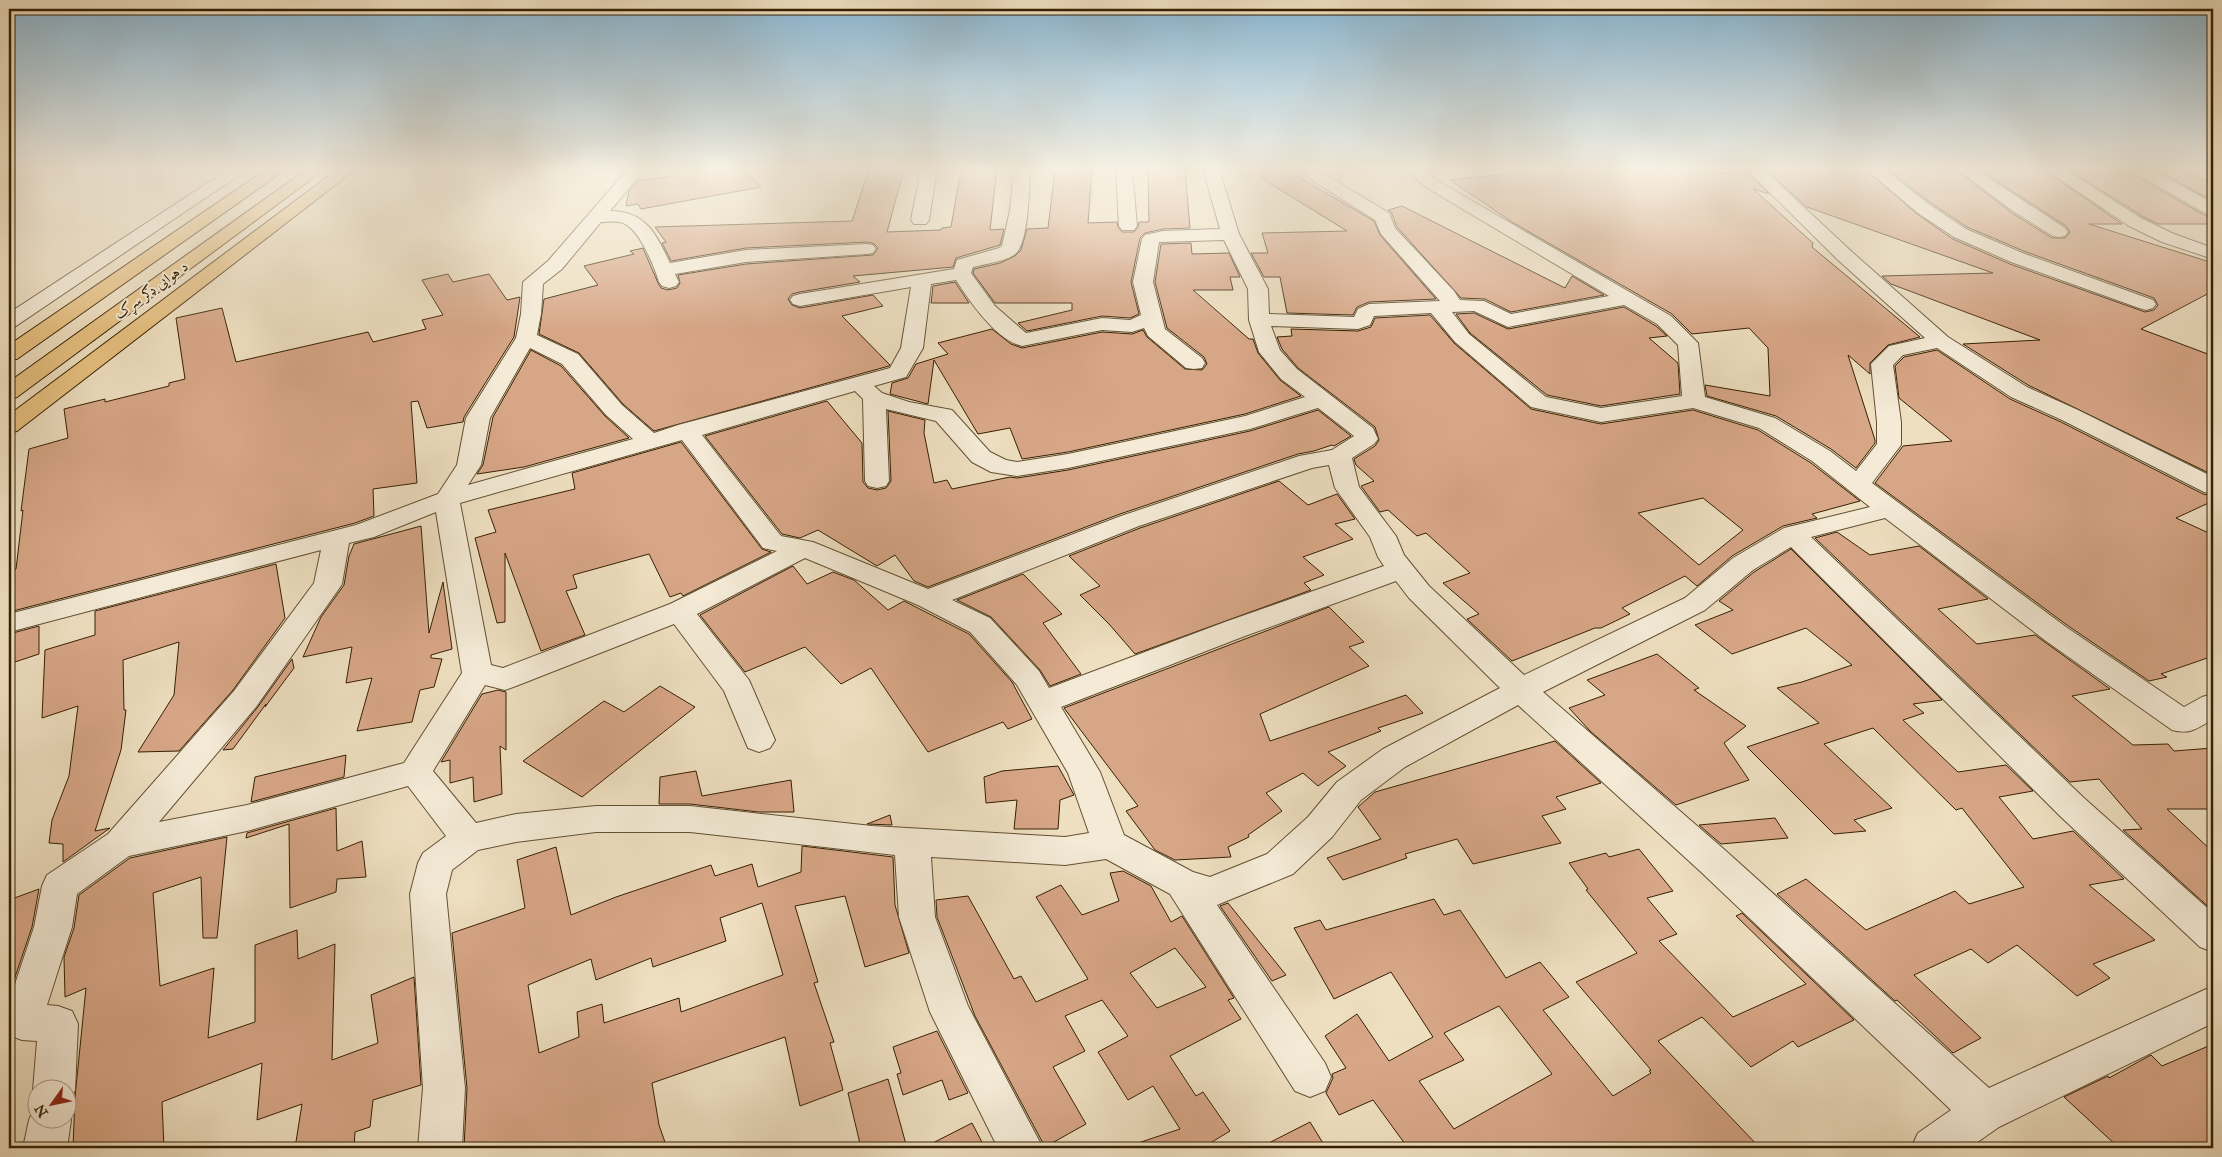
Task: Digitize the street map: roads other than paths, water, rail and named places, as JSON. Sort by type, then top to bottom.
[{"type":"main road","name":"د هوایی ډګر سړک","points":[[9,354],[199,223]]},
{"type":"main road","name":"د هوایی ډګر سړک","points":[[9,392],[242,223]]},
{"type":"main road","points":[[9,426],[277,223]]},
{"type":"street","points":[[9,322],[158,223]]},
{"type":"street","points":[[120,844],[247,818],[414,772],[477,673],[447,499],[468,465],[478,418],[526,338],[531,314],[533,282],[555,265],[593,223]]},
{"type":"street","points":[[636,223],[667,276],[746,256],[867,249]]},
{"type":"street","points":[[1017,223],[1012,248],[1006,252],[964,264],[962,273],[972,293],[1012,334],[1022,340],[1102,324],[1132,326],[1152,318]]},
{"type":"street","points":[[928,599],[1130,520],[1308,461],[1339,456],[1364,442],[1366,439],[1365,433],[1289,374],[1270,352],[1259,320],[1258,289],[1230,234],[1227,223]]},
{"type":"street","points":[[1385,223],[1387,230],[1447,295],[1445,307],[1462,338],[1539,402],[1600,416],[1694,401],[1767,423],[1821,456],[1953,558],[2048,628],[2184,722],[2213,705]]},
{"type":"street","points":[[1497,223],[1664,320],[1688,343],[1694,401]]},
{"type":"street","points":[[1811,223],[1941,341],[2019,392],[2070,415],[2213,487]]},
{"type":"street","points":[[1944,223],[1960,233],[2018,258],[2146,304]]},
{"type":"street","points":[[2043,223],[2058,232]]},
{"type":"street","points":[[2137,223],[2168,238],[2213,254]]},
{"type":"street","points":[[1194,364],[1155,332],[1143,282],[1151,239],[1163,236],[1230,234]]},
{"type":"street","points":[[800,300],[962,273]]},
{"type":"street","points":[[9,622],[365,531],[447,499],[686,430],[867,391],[898,372],[912,348],[922,279]]},
{"type":"street","points":[[1259,320],[1358,323],[1363,321],[1365,313],[1369,310],[1477,305],[1508,321],[1625,299]]},
{"type":"street","points":[[526,338],[570,359],[614,410],[649,441]]},
{"type":"street","points":[[1859,484],[1889,445],[1889,422],[1882,364],[1896,350],[1941,341]]},
{"type":"street","points":[[867,391],[905,408],[944,415],[981,457],[1000,466],[1017,469],[1068,461],[1250,422],[1322,399]]},
{"type":"street","points":[[867,391],[877,481]]},
{"type":"street","points":[[686,430],[772,542],[804,548],[928,599],[980,625],[1028,678],[1043,702],[1084,772],[1110,844]]},
{"type":"street","points":[[1339,456],[1347,488],[1383,536],[1391,557],[1419,592],[1521,690],[1713,861],[1984,1112]]},
{"type":"street","points":[[440,1148],[444,1088],[428,894],[436,863],[468,838],[516,828],[596,819],[690,819],[912,843],[1066,851],[1110,844],[1183,884],[1211,892],[1280,864],[1320,827],[1349,791],[1394,758],[1521,690],[1695,604],[1743,564],[1793,534],[1891,510]]},
{"type":"street","points":[[1793,534],[2072,807],[2213,936]]},
{"type":"street","points":[[58,1024],[22,1022],[53,928],[60,886],[120,844],[245,699],[328,584],[337,538]]},
{"type":"street","points":[[477,673],[504,679],[680,611],[804,548]]},
{"type":"street","points":[[1043,702],[1402,570]]},
{"type":"street","points":[[680,611],[738,688],[759,740]]},
{"type":"street","points":[[414,772],[468,838]]},
{"type":"street","points":[[912,843],[917,917],[950,1012],[1021,1148]]},
{"type":"street","points":[[1183,884],[1310,1077]]},
{"type":"street","points":[[1933,1148],[1984,1112],[2213,1004]]},
{"type":"street","points":[[9,1040],[58,1024]]},
{"type":"street","points":[[55,1080],[58,1024]]},
{"type":"street","points":[[46,1148],[49,1130]]}]
